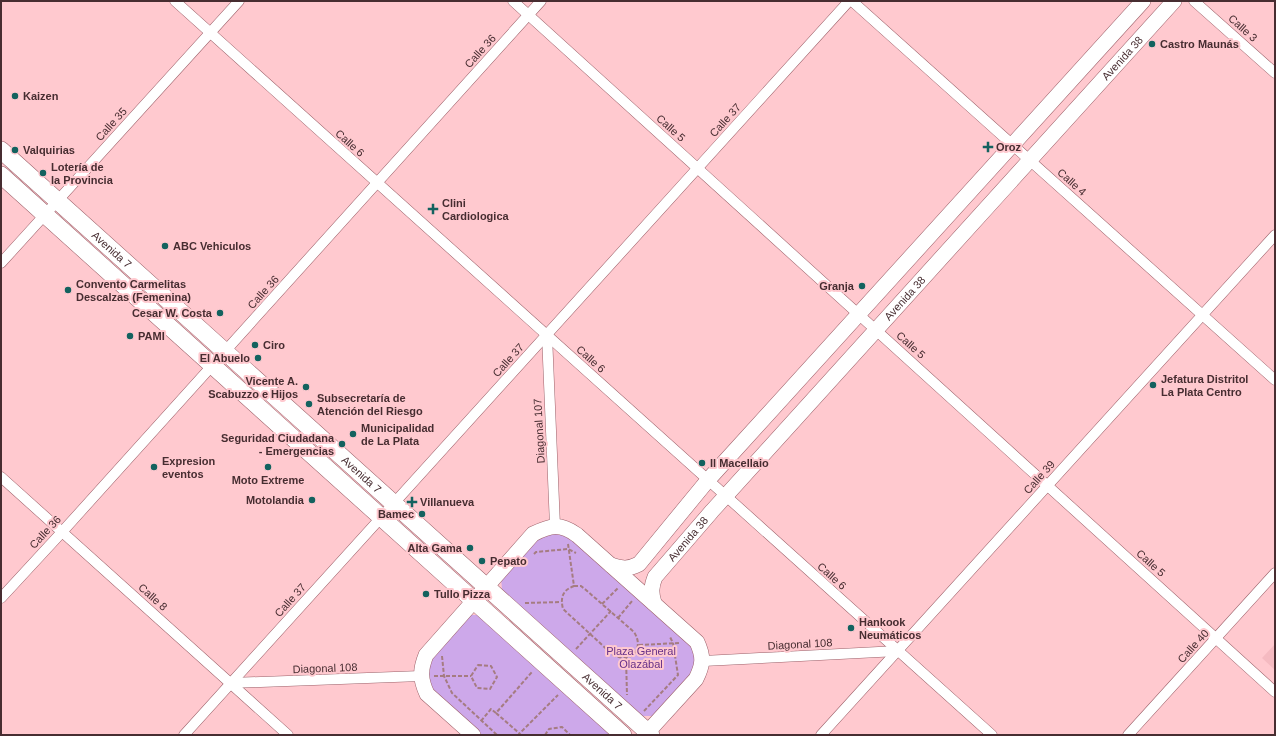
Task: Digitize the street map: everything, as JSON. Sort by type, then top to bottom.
[{"type":"main road","name":"Avenida 38","points":[[611,565],[622,569],[631,568],[639,564],[708,480],[1143,1]]},
{"type":"main road","name":"Avenida 38","points":[[654,603],[651,594],[651,586],[655,577],[726,496],[1174,1]]},
{"type":"main road","name":"Avenida 7","points":[[1,150],[645,731]]},
{"type":"main road","name":"Avenida 7","points":[[1,175],[623,735]]},
{"type":"main road","points":[[470,733],[427,694],[421,676],[422,665],[426,655],[533,534],[544,528],[562,527],[578,536],[654,603],[697,642],[701,651],[703,661],[696,679],[645,731]]},
{"type":"street","name":"Calle 6","points":[[175,1],[992,735]]},
{"type":"street","name":"Calle 35","points":[[1,263],[239,1]]},
{"type":"street","name":"Calle 5","points":[[513,1],[1275,692]]},
{"type":"street","name":"Calle 36","points":[[1,598],[541,1]]},
{"type":"street","name":"Calle 4","points":[[850,1],[1275,380]]},
{"type":"street","name":"Calle 37","points":[[184,735],[850,1]]},
{"type":"street","name":"Calle 3","points":[[1194,1],[1275,73]]},
{"type":"street","name":"Calle 39","points":[[821,735],[1275,234]]},
{"type":"street","name":"Diagonal 107","points":[[547,335],[562,527]]},
{"type":"street","name":"Calle 8","points":[[1,477],[288,735]]},
{"type":"street","name":"Calle 40","points":[[1128,735],[1275,573]]},
{"type":"street","name":"Diagonal 108","points":[[703,661],[898,650]]},
{"type":"street","name":"Diagonal 108","points":[[231,683],[421,676]]},
{"type":"path","points":[[562,527],[568,549],[574,586]]},
{"type":"path","points":[[530,558],[536,552],[568,549],[579,554]]},
{"type":"path","points":[[574,586],[581,586],[634,632],[638,638],[639,645],[634,654],[626,658],[620,658],[613,655],[563,609],[561,602],[563,594],[568,588],[574,586]]},
{"type":"path","points":[[602,604],[618,588],[623,592]]},
{"type":"path","points":[[618,618],[632,601],[628,597]]},
{"type":"path","points":[[524,603],[561,602]]},
{"type":"path","points":[[576,649],[611,611]]},
{"type":"path","points":[[645,731],[678,675],[674,643],[671,637],[665,632]]},
{"type":"path","points":[[639,645],[697,642]]},
{"type":"path","points":[[441,653],[444,676],[452,694],[497,735]]},
{"type":"path","points":[[626,658],[627,696]]},
{"type":"path","points":[[478,665],[491,666],[497,678],[490,689],[477,688],[471,676],[478,665]]},
{"type":"path","points":[[496,713],[535,669]]},
{"type":"path","points":[[421,676],[471,676]]},
{"type":"path","points":[[481,721],[491,709],[520,734],[560,692]]},
{"type":"path","points":[[545,735],[549,729],[562,727],[570,735]]},
{"type":"shaded area","points":[[1275,644],[1275,670],[1262,658]]},
{"type":"green space","name":"Plaza General Olazábal","points":[[568,532],[692,643],[698,657],[695,670],[655,716],[639,716],[502,591],[501,576],[538,534]]},
{"type":"green space","points":[[465,615],[481,615],[614,735],[482,735],[432,690],[426,674],[429,654]]},
{"type":"place","name":"Castro Maunás","points":[[1152,44]]},
{"type":"place","name":"Kaizen","points":[[15,96]]},
{"type":"place","name":"Oroz","points":[[988,147]]},
{"type":"place","name":"Valquirias","points":[[15,150]]},
{"type":"place","name":"Lotería de la Provincia","points":[[43,173]]},
{"type":"place","name":"Clini Cardiologica","points":[[433,209]]},
{"type":"place","name":"ABC Vehiculos","points":[[165,246]]},
{"type":"place","name":"Granja","points":[[862,286]]},
{"type":"place","name":"Convento Carmelitas Descalzas (Femenina)","points":[[68,290]]},
{"type":"place","name":"Cesar W. Costa","points":[[220,313]]},
{"type":"place","name":"PAMI","points":[[130,336]]},
{"type":"place","name":"Ciro","points":[[255,345]]},
{"type":"place","name":"El Abuelo","points":[[258,358]]},
{"type":"place","name":"Jefatura Distritol La Plata Centro","points":[[1153,385]]},
{"type":"place","name":"Vicente A. Scabuzzo e Hijos","points":[[306,387]]},
{"type":"place","name":"Subsecretaría de Atención del Riesgo","points":[[309,404]]},
{"type":"place","name":"Municipalidad de La Plata","points":[[353,434]]},
{"type":"place","name":"Seguridad Ciudadana - Emergencias","points":[[342,444]]},
{"type":"place","name":"Il Macellaio","points":[[702,463]]},
{"type":"place","name":"Expresion eventos","points":[[154,467]]},
{"type":"place","name":"Moto Extreme","points":[[268,467]]},
{"type":"place","name":"Motolandia","points":[[312,500]]},
{"type":"place","name":"Villanueva","points":[[412,502]]},
{"type":"place","name":"Bamec","points":[[422,514]]},
{"type":"place","name":"Alta Gama","points":[[470,548]]},
{"type":"place","name":"Pepato","points":[[482,561]]},
{"type":"place","name":"Tullo Pizza","points":[[426,594]]},
{"type":"place","name":"Hankook Neumáticos","points":[[851,628]]}]
